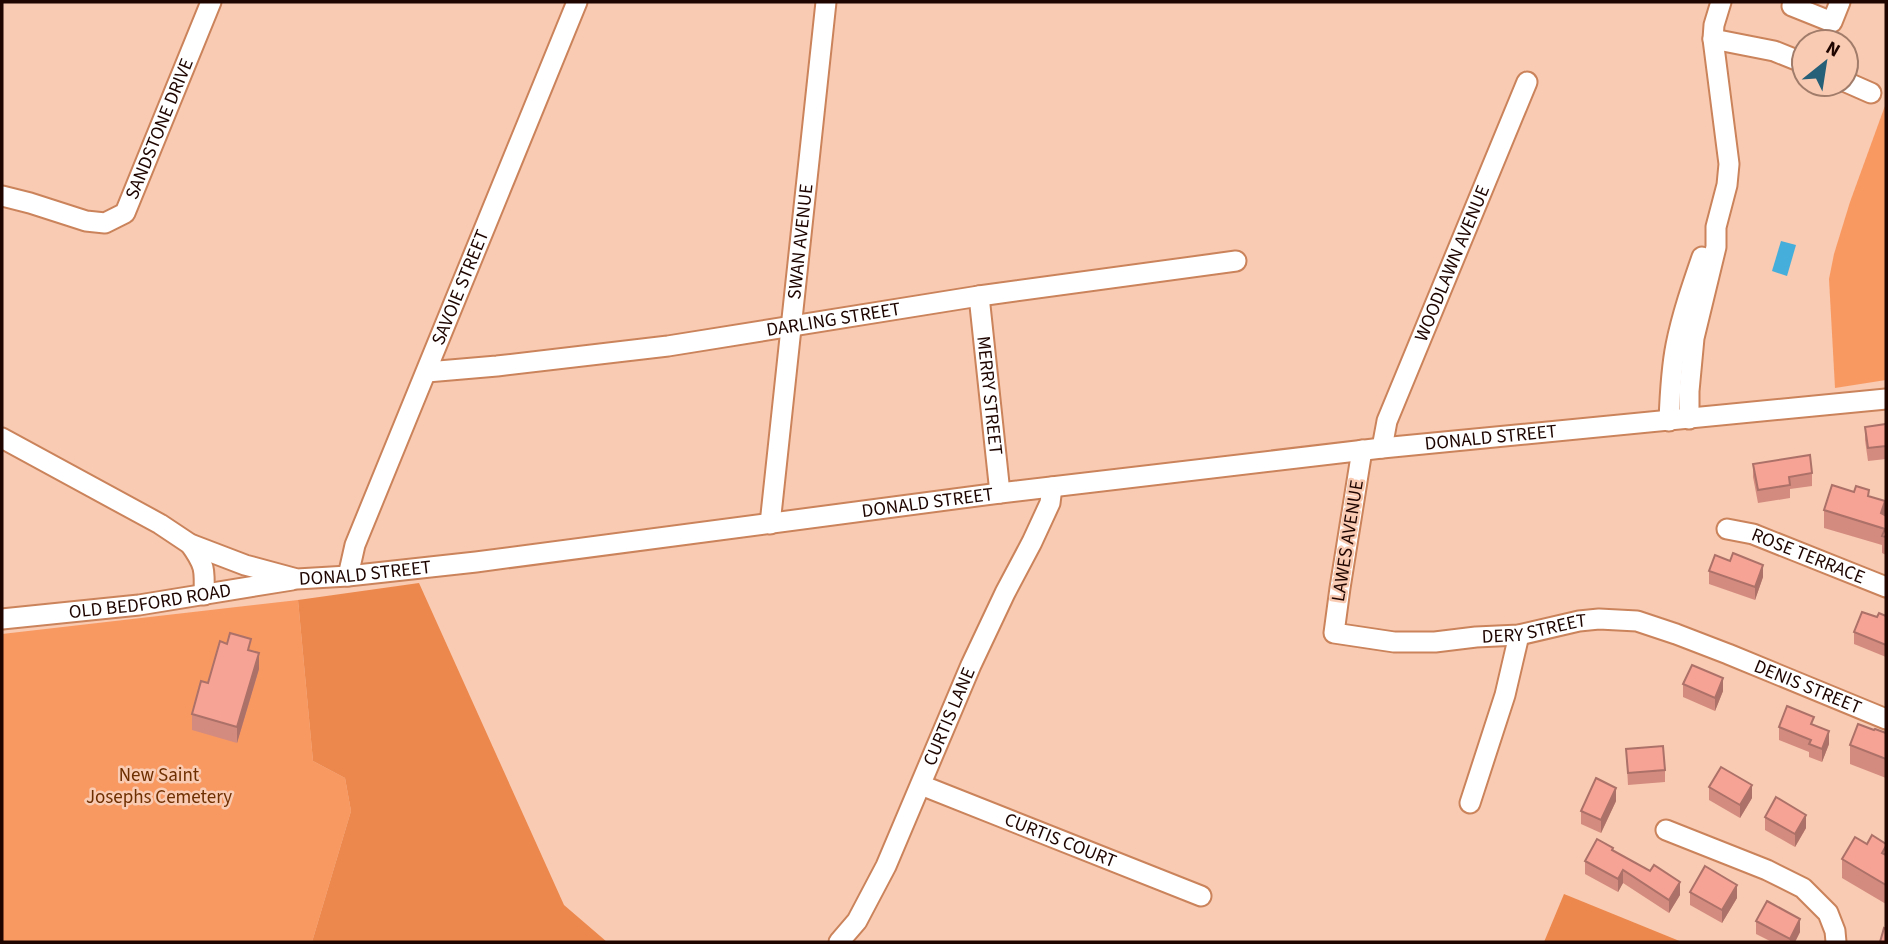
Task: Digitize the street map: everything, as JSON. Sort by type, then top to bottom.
[{"type":"street","name":"SANDSTONE DRIVE","points":[[2,196],[86,221],[105,223],[125,213],[211,2]]},
{"type":"street","name":"SAVOIE STREET","points":[[348,576],[355,545],[577,2]]},
{"type":"street","name":"SWAN AVENUE","points":[[770,524],[826,2]]},
{"type":"street","points":[[1669,421],[1672,368],[1684,312],[1706,245],[1716,227],[1727,185],[1729,155],[1713,39],[1720,2]]},
{"type":"street","points":[[1794,2],[1792,6],[1832,22],[1840,2]]},
{"type":"street","points":[[1713,39],[1774,51],[1790,57]]},
{"type":"street","name":"WOODLAWN AVENUE","points":[[1382,448],[1387,421],[1527,82]]},
{"type":"street","points":[[1860,88],[1871,93]]},
{"type":"street","points":[[1689,419],[1691,358],[1697,319],[1716,247],[1716,227]]},
{"type":"street","name":"DARLING STREET","points":[[427,372],[668,346],[979,296],[1237,261]]},
{"type":"street","name":"MERRY STREET","points":[[979,296],[1000,493]]},
{"type":"street","name":"DONALD STREET","points":[[2,438],[160,524],[190,544],[245,565],[297,579],[477,562],[1000,493],[1362,450],[1886,399]]},
{"type":"street","name":"LAWES AVENUE","points":[[1334,633],[1362,450]]},
{"type":"street","name":"CURTIS LANE","points":[[839,942],[858,921],[886,866],[971,665],[1050,503],[1052,487]]},
{"type":"street","name":"ROSE TERRACE","points":[[1727,529],[1753,534],[1886,587]]},
{"type":"street","points":[[190,544],[202,560],[205,571],[204,595]]},
{"type":"street","name":"OLD BEDFORD ROAD","points":[[2,619],[126,606],[297,579]]},
{"type":"street","name":"DERY STREET","points":[[1334,633],[1394,642],[1435,642],[1519,635],[1579,621],[1637,621],[1728,654]]},
{"type":"street","points":[[1470,803],[1505,695],[1519,635]]},
{"type":"street","name":"DENIS STREET","points":[[1728,654],[1886,719]]},
{"type":"street","name":"CURTIS COURT","points":[[921,785],[1201,896]]},
{"type":"street","points":[[1666,830],[1768,870],[1803,888],[1828,912],[1836,942]]},
{"type":"green space","points":[[1886,103],[1886,380],[1835,388],[1829,279],[1850,202]]},
{"type":"green space","name":"New Saint Josephs Cemetery","points":[[298,600],[313,761],[345,778],[351,811],[312,942],[2,942],[2,634]]},
{"type":"shaded area","points":[[419,583],[564,905],[607,942],[312,942],[351,811],[345,778],[313,761],[298,600]]},
{"type":"shaded area","points":[[1564,894],[1682,942],[1544,942]]},
{"type":"water","points":[[1781,241],[1796,245],[1787,276],[1772,271]]},
{"type":"building","points":[[1886,424],[1886,446],[1868,448],[1865,427]]},
{"type":"building","points":[[1810,455],[1812,473],[1789,477],[1790,485],[1758,490],[1753,464]]},
{"type":"building","points":[[1832,485],[1854,492],[1856,486],[1869,490],[1868,496],[1885,501],[1881,513],[1886,516],[1886,537],[1882,536],[1885,529],[1824,510]]},
{"type":"building","points":[[1733,553],[1763,565],[1755,587],[1709,571],[1715,555],[1730,561]]},
{"type":"building","points":[[1862,612],[1877,617],[1879,613],[1886,616],[1886,645],[1854,632]]},
{"type":"building","points":[[230,633],[251,639],[248,650],[259,653],[237,727],[192,714],[201,681],[208,683],[220,641],[227,644]]},
{"type":"building","points":[[1692,665],[1723,678],[1715,698],[1683,684]]},
{"type":"building","points":[[1787,706],[1814,717],[1811,724],[1829,731],[1822,749],[1809,744],[1811,740],[1779,727]]},
{"type":"building","points":[[1858,724],[1886,733],[1886,759],[1850,745]]},
{"type":"building","points":[[1663,746],[1665,770],[1628,773],[1626,749]]},
{"type":"building","points":[[1721,767],[1752,785],[1740,805],[1709,787]]},
{"type":"building","points":[[1596,778],[1616,788],[1601,820],[1581,811]]},
{"type":"building","points":[[1776,797],[1806,815],[1795,834],[1765,817]]},
{"type":"building","points":[[1872,835],[1886,844],[1882,853],[1886,855],[1886,885],[1842,859],[1855,837],[1867,844]]},
{"type":"building","points":[[1597,839],[1650,871],[1654,865],[1680,882],[1669,900],[1623,870],[1618,879],[1585,861]]},
{"type":"building","points":[[1705,866],[1737,885],[1722,910],[1690,892]]},
{"type":"building","points":[[1767,901],[1800,919],[1790,939],[1756,921]]},
{"type":"building","points":[[1884,928],[1886,942],[1880,942]]}]
